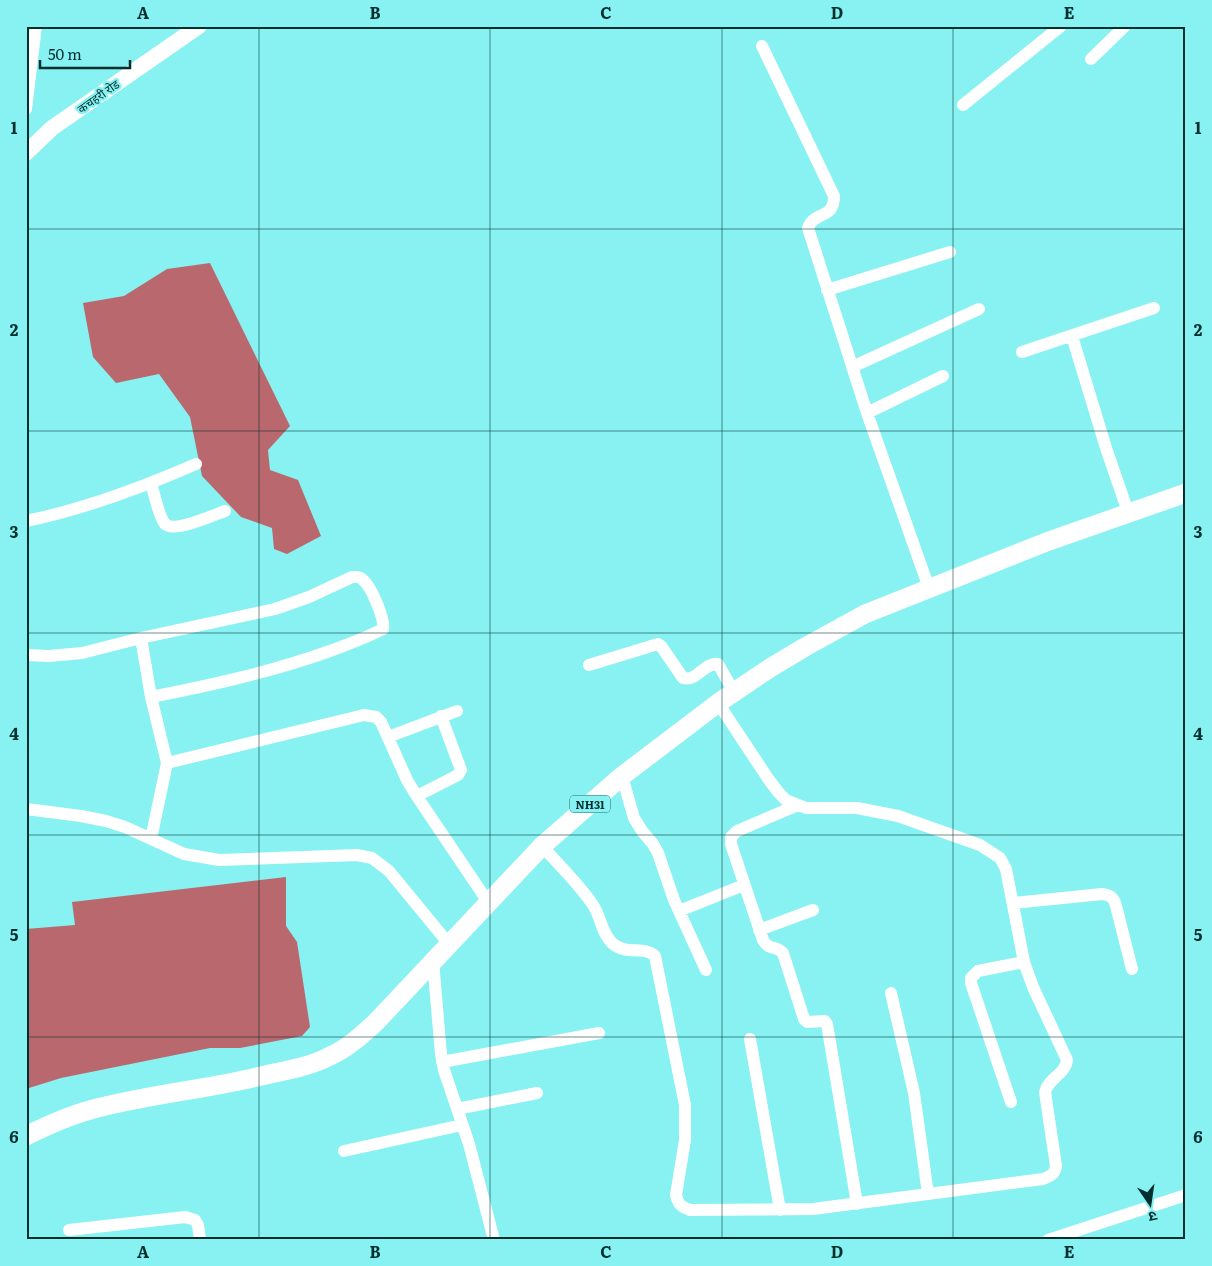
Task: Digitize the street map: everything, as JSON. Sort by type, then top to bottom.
[{"type":"highway","name":"NH31","points":[[26,1136],[88,1111],[132,1100],[243,1080],[309,1065],[329,1057],[357,1039],[376,1022],[542,846],[622,776],[734,692],[804,646],[866,614],[1128,512],[1186,493]]},
{"type":"main road","name":"कचहरी रोड","points":[[26,154],[52,128],[199,26]]},
{"type":"street","points":[[26,109],[36,26]]},
{"type":"street","points":[[963,105],[1061,26]]},
{"type":"street","points":[[1091,59],[1125,26]]},
{"type":"street","points":[[762,46],[834,196],[832,209],[810,222],[808,228],[867,412],[929,588]]},
{"type":"street","points":[[827,290],[950,252]]},
{"type":"street","points":[[1022,352],[1154,308]]},
{"type":"street","points":[[852,367],[979,309]]},
{"type":"street","points":[[1072,336],[1106,448],[1128,512]]},
{"type":"street","points":[[867,412],[943,376]]},
{"type":"street","points":[[26,521],[71,510],[151,483],[196,464]]},
{"type":"street","points":[[151,483],[161,515],[165,524],[169,526],[186,525],[225,511]]},
{"type":"street","points":[[26,655],[66,656],[275,609],[309,597],[352,577],[359,576],[365,581],[384,624],[383,629],[377,632],[330,651],[273,670],[227,682],[151,697]]},
{"type":"street","points":[[140,638],[151,697],[167,763],[151,839]]},
{"type":"street","points":[[589,665],[658,644],[683,678],[687,680],[692,678],[711,664],[718,664],[734,692]]},
{"type":"street","points":[[542,846],[594,906],[603,931],[613,944],[620,949],[651,952],[655,956],[685,1105],[685,1140],[676,1195],[681,1207],[690,1210],[813,1209],[1043,1180],[1051,1176],[1055,1172],[1056,1166],[1045,1092],[1050,1082],[1066,1067],[1067,1060],[1033,987],[1024,962],[1006,869],[1000,858],[980,845],[898,816],[857,808],[806,808],[786,800],[779,793],[718,703]]},
{"type":"street","points":[[388,737],[457,711]]},
{"type":"street","points":[[167,763],[364,715],[376,717],[381,722],[407,780],[488,902]]},
{"type":"street","points":[[417,796],[458,775],[461,770],[442,716]]},
{"type":"street","points":[[622,776],[634,818],[658,853],[679,911],[706,970]]},
{"type":"street","points":[[798,805],[737,830],[731,837],[731,844],[759,930],[765,944],[769,948],[782,952],[804,1019],[807,1022],[821,1020],[827,1024],[857,1204]]},
{"type":"street","points":[[26,809],[106,821],[184,854],[219,860],[357,855],[372,858],[389,871],[449,944]]},
{"type":"street","points":[[679,911],[744,885]]},
{"type":"street","points":[[1013,903],[1102,894],[1109,895],[1114,899],[1132,969]]},
{"type":"street","points":[[759,930],[813,910]]},
{"type":"street","points":[[433,961],[442,1062],[473,1159],[494,1240]]},
{"type":"street","points":[[1011,1102],[971,983],[971,978],[978,971],[1024,962]]},
{"type":"street","points":[[891,993],[914,1093],[928,1194]]},
{"type":"street","points":[[442,1062],[599,1033]]},
{"type":"street","points":[[750,1039],[780,1210]]},
{"type":"street","points":[[457,1109],[537,1093]]},
{"type":"street","points":[[344,1151],[462,1125]]},
{"type":"street","points":[[1048,1240],[1186,1195]]},
{"type":"street","points":[[69,1230],[185,1217],[195,1220],[198,1225],[200,1240]]},
{"type":"shaded area","points":[[210,263],[290,426],[268,450],[270,470],[298,480],[321,536],[287,554],[274,549],[272,528],[241,517],[202,476],[190,417],[159,374],[116,383],[93,357],[83,303],[124,296],[167,269]]},
{"type":"shaded area","points":[[286,877],[286,926],[297,942],[310,1027],[302,1036],[240,1048],[210,1048],[61,1078],[29,1088],[26,1076],[26,929],[75,925],[72,902]]}]
